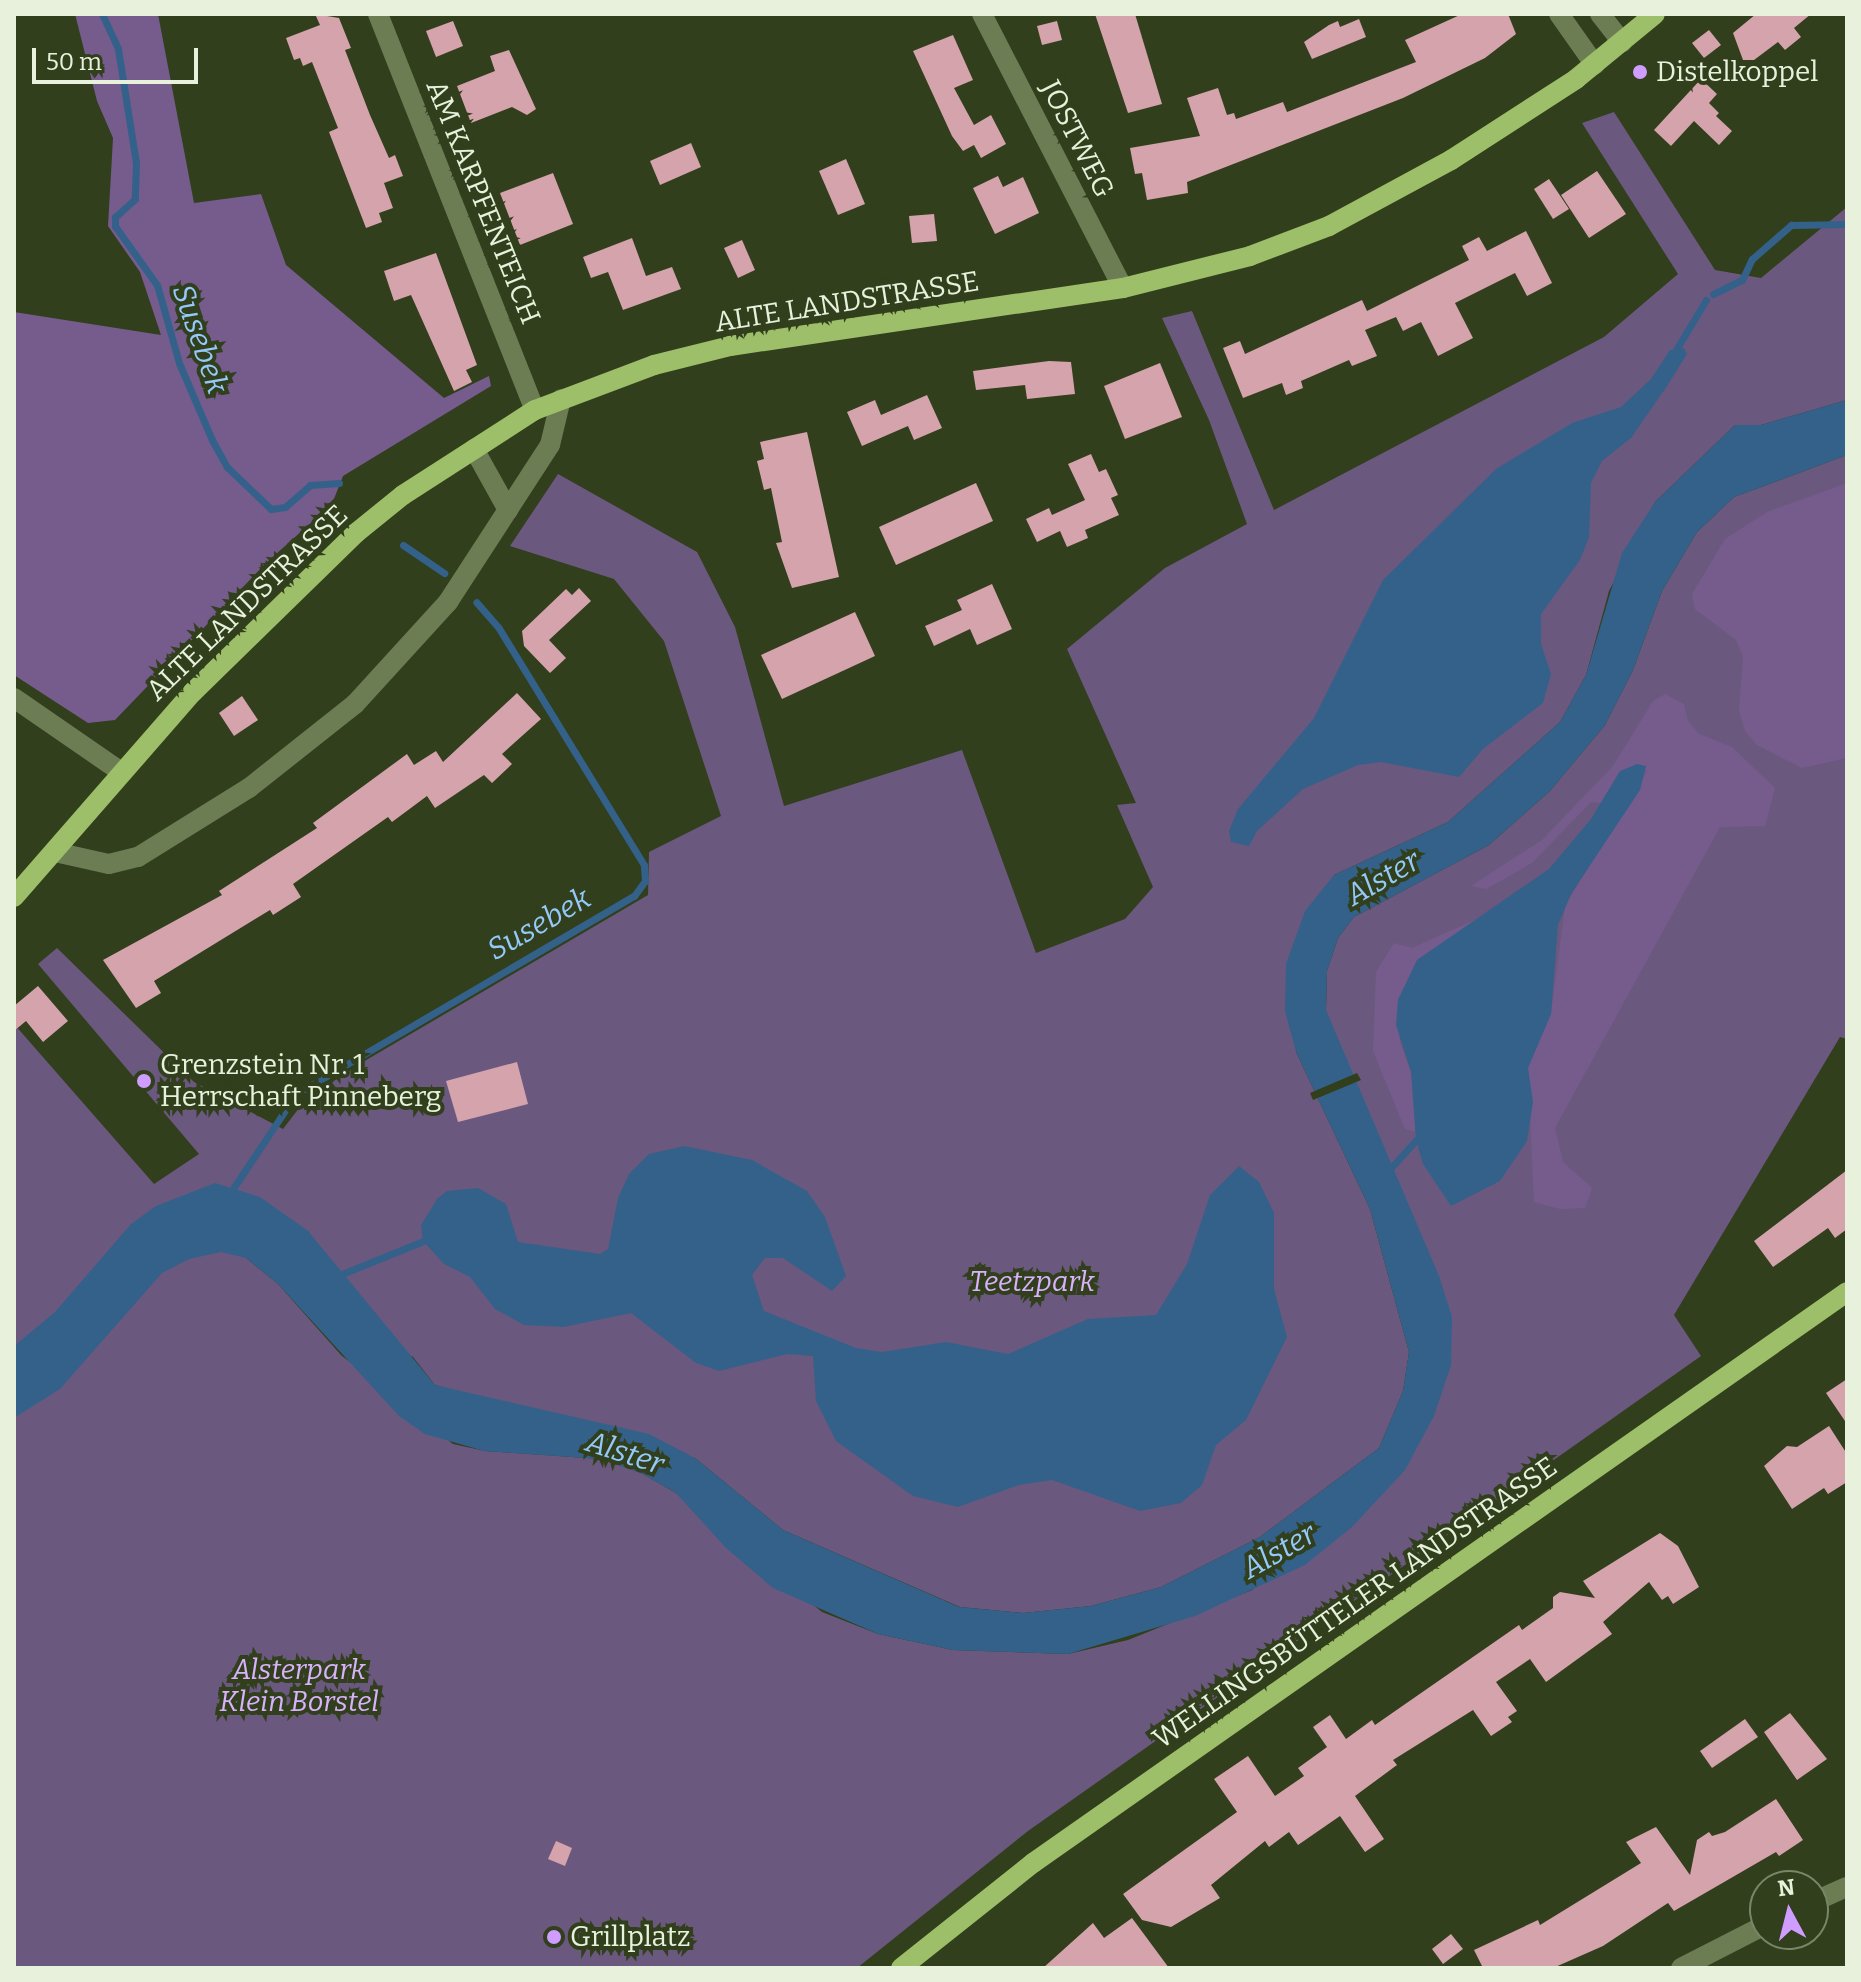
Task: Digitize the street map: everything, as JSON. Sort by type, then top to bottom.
[{"type":"main road","name":"ALTE LANDSTRASSE","points":[[14,897],[55,852],[120,771],[257,626],[356,533],[474,449],[535,410],[654,365],[768,337],[1123,288],[1250,256],[1329,226],[1451,160],[1595,65],[1655,14]]},
{"type":"main road","name":"WELLINGSBÜTTELER LANDSTRASSE","points":[[901,1968],[1033,1863],[1847,1292]]},
{"type":"street","name":"AM KARPFENTEICH","points":[[378,14],[535,410]]},
{"type":"street","name":"JOSTWEG","points":[[982,14],[1123,288]]},
{"type":"street","points":[[1559,14],[1595,65]]},
{"type":"street","points":[[1600,14],[1622,42]]},
{"type":"street","points":[[55,852],[88,862],[125,862],[249,788],[355,704],[448,602],[550,445],[561,399]]},
{"type":"street","points":[[474,449],[508,510]]},
{"type":"street","points":[[14,698],[120,771]]},
{"type":"street","points":[[1681,1968],[1749,1933]]},
{"type":"green space","points":[[1614,112],[1715,270],[1761,278],[1847,207],[1847,400],[1761,425],[1735,425],[1655,502],[1609,591],[1586,675],[1560,722],[1448,822],[1334,875],[1296,1052],[1370,1209],[1409,1352],[1403,1391],[1379,1448],[1260,1537],[1161,1587],[1091,1606],[1023,1613],[960,1607],[783,1530],[695,1458],[435,1385],[413,1357],[246,1258],[278,1284],[341,1355],[453,1444],[485,1451],[601,1459],[641,1473],[676,1493],[822,1612],[878,1634],[953,1650],[1068,1654],[1128,1640],[1252,1590],[1434,1416],[1326,1010],[1327,971],[1338,938],[1354,917],[1489,845],[1550,791],[1605,725],[1633,670],[1662,591],[1697,532],[1734,497],[1847,455],[1847,1039],[1840,1037],[1674,1315],[1701,1356],[1028,1831],[857,1968],[14,1968],[14,1024],[154,1184],[199,1154],[38,964],[57,948],[194,1082],[283,1129],[306,1099],[368,1059],[648,895],[649,852],[721,816],[664,641],[614,579],[510,546],[558,474],[697,552],[735,627],[784,806],[962,750],[1036,953],[1125,919],[1153,887],[1117,805],[1136,803],[1067,649],[1165,568],[1247,524],[1209,420],[1162,318],[1192,311],[1274,510],[1604,337],[1678,274],[1582,123]]},
{"type":"shaded area","points":[[75,14],[158,14],[194,203],[261,194],[286,265],[444,398],[489,376],[491,386],[343,476],[332,504],[266,563],[115,720],[88,723],[14,675],[14,312],[161,335],[140,272],[108,226],[113,138],[97,101]]},
{"type":"shaded area","points":[[1847,483],[1847,758],[1802,768],[1757,745],[1745,731],[1739,710],[1743,657],[1736,640],[1695,609],[1692,594],[1725,539],[1767,512]]},
{"type":"shaded area","points":[[1665,694],[1684,704],[1688,721],[1699,734],[1732,747],[1775,788],[1765,826],[1720,827],[1555,1128],[1563,1162],[1592,1188],[1585,1208],[1560,1209],[1534,1202],[1528,1068],[1551,1014],[1565,906],[1647,771],[1620,771],[1601,803],[1591,802],[1532,863],[1486,889],[1471,886],[1542,840],[1613,766],[1653,701]]},
{"type":"shaded area","points":[[1481,917],[1417,960],[1398,1000],[1400,1042],[1411,1072],[1416,1132],[1405,1129],[1373,1051],[1376,972],[1394,943],[1412,948]]},
{"type":"water","points":[[1684,348],[1687,354],[1667,386],[1631,438],[1602,461],[1591,483],[1589,537],[1580,560],[1541,614],[1541,644],[1551,674],[1543,703],[1483,749],[1459,777],[1381,762],[1358,765],[1303,789],[1257,831],[1249,846],[1231,842],[1229,831],[1238,809],[1314,718],[1383,580],[1496,469],[1572,423],[1621,407],[1651,379],[1670,350]]},
{"type":"water","name":"Alster","points":[[1847,400],[1847,455],[1734,497],[1697,532],[1662,591],[1633,670],[1605,725],[1550,791],[1489,845],[1354,917],[1338,938],[1327,971],[1326,1010],[1439,1276],[1452,1317],[1451,1365],[1434,1416],[1405,1470],[1352,1527],[1305,1565],[1195,1616],[1068,1654],[953,1650],[878,1634],[773,1588],[726,1548],[676,1493],[641,1473],[601,1459],[484,1451],[425,1434],[399,1416],[278,1284],[246,1258],[221,1252],[189,1259],[162,1273],[60,1389],[14,1418],[14,1346],[55,1312],[131,1224],[156,1206],[215,1183],[260,1197],[308,1231],[435,1385],[649,1434],[695,1458],[783,1530],[959,1607],[1023,1613],[1091,1606],[1161,1587],[1260,1537],[1379,1448],[1403,1391],[1409,1352],[1370,1209],[1296,1052],[1285,1011],[1286,964],[1305,911],[1334,875],[1448,822],[1560,722],[1586,675],[1622,553],[1655,502],[1735,425],[1761,425]]},
{"type":"water","points":[[1637,764],[1646,766],[1640,790],[1571,894],[1558,925],[1551,1014],[1528,1068],[1533,1102],[1527,1141],[1500,1181],[1451,1206],[1423,1164],[1416,1140],[1411,1072],[1396,1025],[1398,1000],[1417,960],[1549,869],[1591,819],[1620,771]]},
{"type":"water","points":[[684,1146],[752,1160],[807,1191],[825,1217],[846,1276],[832,1291],[783,1258],[765,1258],[752,1275],[764,1311],[856,1348],[882,1352],[946,1342],[1008,1354],[1088,1319],[1156,1315],[1187,1264],[1210,1195],[1239,1166],[1259,1182],[1274,1213],[1274,1289],[1287,1337],[1246,1420],[1216,1445],[1202,1485],[1181,1503],[1140,1511],[1052,1480],[1019,1485],[958,1507],[913,1496],[836,1441],[816,1401],[813,1356],[787,1354],[719,1371],[696,1363],[631,1313],[564,1327],[524,1325],[495,1309],[470,1277],[444,1264],[423,1241],[421,1225],[437,1199],[447,1191],[478,1188],[506,1204],[518,1242],[600,1254],[608,1249],[618,1198],[629,1174],[649,1154]]},
{"type":"pier","points":[[1357,1073],[1361,1080],[1313,1100],[1310,1093]]},
{"type":"building","points":[[315,14],[339,18],[351,48],[345,50],[370,115],[389,158],[395,155],[403,176],[384,183],[393,208],[379,213],[382,222],[366,228],[329,132],[338,128],[312,62],[303,66],[300,58],[294,60],[286,38],[320,25]]},
{"type":"building","points":[[1095,14],[1135,14],[1162,104],[1128,113]]},
{"type":"building","points":[[1462,14],[1508,14],[1516,34],[1485,58],[1403,98],[1187,182],[1188,193],[1147,200],[1142,173],[1135,174],[1130,148],[1200,136],[1187,98],[1218,88],[1227,115],[1234,113],[1236,119],[1283,102],[1287,112],[1416,62],[1405,40]]},
{"type":"building","points":[[1756,14],[1811,14],[1794,28],[1801,37],[1785,50],[1778,42],[1754,60],[1743,60],[1733,33]]},
{"type":"building","points":[[1359,19],[1366,37],[1312,59],[1304,42],[1338,21],[1340,27]]},
{"type":"building","points":[[453,21],[463,46],[436,57],[426,31]]},
{"type":"building","points":[[1057,21],[1062,40],[1042,45],[1037,26]]},
{"type":"building","points":[[1709,30],[1721,45],[1704,58],[1692,43]]},
{"type":"building","points":[[953,35],[973,80],[954,88],[974,125],[991,115],[1006,144],[981,158],[974,145],[963,151],[952,136],[913,51]]},
{"type":"building","points":[[509,50],[536,109],[527,115],[512,107],[471,123],[457,86],[495,71],[490,56]]},
{"type":"building","points":[[1701,79],[1717,94],[1709,103],[1719,113],[1716,116],[1732,131],[1719,145],[1694,121],[1671,146],[1654,130]]},
{"type":"building","points":[[691,143],[701,167],[660,185],[650,161]]},
{"type":"building","points":[[846,159],[865,204],[838,215],[819,171]]},
{"type":"building","points":[[1597,171],[1626,214],[1589,238],[1561,195]]},
{"type":"building","points":[[553,173],[573,224],[520,245],[500,193]]},
{"type":"building","points":[[998,176],[1003,187],[1023,177],[1039,213],[995,234],[973,188]]},
{"type":"building","points":[[1549,179],[1569,209],[1553,219],[1534,189]]},
{"type":"building","points":[[934,214],[937,241],[912,243],[909,216]]},
{"type":"building","points":[[1526,231],[1552,283],[1527,296],[1515,273],[1455,303],[1473,338],[1438,356],[1421,322],[1403,331],[1396,317],[1365,330],[1377,356],[1352,366],[1349,360],[1301,381],[1303,388],[1286,395],[1282,383],[1243,398],[1223,348],[1240,341],[1245,354],[1362,300],[1367,311],[1469,260],[1462,246],[1479,237],[1487,251]]},
{"type":"building","points":[[632,238],[646,276],[672,267],[681,289],[623,310],[608,272],[591,278],[583,257]]},
{"type":"building","points":[[742,240],[755,270],[738,278],[724,248]]},
{"type":"building","points":[[436,253],[477,365],[466,370],[472,382],[454,391],[411,295],[394,301],[384,271]]},
{"type":"building","points":[[1049,361],[1071,362],[1075,394],[1027,399],[1025,385],[976,390],[973,371]]},
{"type":"building","points":[[1160,363],[1182,417],[1125,439],[1104,386]]},
{"type":"building","points":[[927,395],[942,428],[914,440],[908,426],[862,446],[847,412],[875,400],[881,415]]},
{"type":"building","points":[[807,432],[839,577],[792,588],[776,543],[782,542],[771,488],[764,490],[757,461],[764,459],[760,442]]},
{"type":"building","points":[[1091,454],[1099,472],[1106,469],[1118,495],[1111,498],[1119,515],[1085,530],[1088,538],[1067,547],[1060,531],[1037,542],[1026,519],[1049,508],[1052,515],[1085,500],[1068,464]]},
{"type":"building","points":[[976,483],[993,521],[896,565],[879,527]]},
{"type":"building","points":[[992,584],[1012,629],[977,645],[970,629],[934,646],[925,626],[962,610],[957,600]]},
{"type":"building","points":[[579,588],[591,601],[549,640],[566,658],[550,673],[524,646],[522,631],[566,589],[572,595]]},
{"type":"building","points":[[855,612],[875,656],[782,699],[761,655]]},
{"type":"building","points":[[517,693],[541,719],[502,754],[512,764],[492,783],[484,775],[435,808],[427,796],[392,822],[388,817],[293,884],[301,897],[273,915],[270,910],[154,981],[161,993],[136,1008],[103,960],[222,895],[219,891],[317,828],[313,823],[407,754],[414,765],[436,751],[443,762]]},
{"type":"building","points":[[242,696],[258,720],[234,736],[219,713]]},
{"type":"building","points":[[38,986],[68,1021],[43,1042],[26,1021],[14,1031],[14,1006]]},
{"type":"building","points":[[517,1062],[528,1104],[458,1122],[446,1081]]},
{"type":"building","points":[[1847,1170],[1847,1229],[1835,1238],[1828,1228],[1773,1267],[1754,1241]]},
{"type":"building","points":[[1847,1379],[1847,1424],[1826,1393]]},
{"type":"building","points":[[1829,1426],[1847,1454],[1847,1482],[1828,1494],[1824,1488],[1792,1509],[1764,1466],[1787,1446],[1797,1447]]},
{"type":"building","points":[[1660,1533],[1678,1546],[1699,1587],[1673,1604],[1668,1596],[1662,1600],[1649,1582],[1603,1622],[1612,1634],[1546,1682],[1530,1659],[1496,1682],[1517,1711],[1508,1717],[1512,1722],[1491,1736],[1473,1710],[1393,1760],[1397,1765],[1355,1796],[1384,1839],[1365,1852],[1340,1816],[1298,1845],[1289,1832],[1269,1847],[1265,1841],[1211,1885],[1220,1898],[1171,1927],[1142,1920],[1123,1894],[1237,1812],[1214,1779],[1248,1756],[1275,1796],[1304,1776],[1298,1768],[1327,1747],[1313,1727],[1330,1715],[1346,1739],[1372,1720],[1375,1725],[1519,1625],[1522,1630],[1553,1608],[1553,1597],[1560,1592],[1595,1598],[1583,1581]]},
{"type":"building","points":[[1790,1713],[1827,1759],[1797,1780],[1764,1732]]},
{"type":"building","points":[[1745,1719],[1758,1737],[1712,1768],[1700,1751]]},
{"type":"building","points":[[1776,1799],[1803,1840],[1779,1856],[1776,1852],[1674,1911],[1668,1903],[1603,1946],[1553,1968],[1483,1968],[1474,1950],[1538,1920],[1540,1925],[1641,1863],[1626,1842],[1656,1827],[1690,1875],[1697,1840],[1709,1832],[1712,1836],[1725,1832]]},
{"type":"building","points":[[556,1841],[572,1848],[565,1866],[548,1859]]},
{"type":"building","points":[[1132,1918],[1169,1968],[1043,1968],[1093,1923],[1104,1938]]},
{"type":"building","points":[[1451,1934],[1463,1949],[1443,1964],[1432,1949]]},
{"type":"waterway","name":"Susebek","points":[[102,14],[118,49],[136,163],[135,199],[115,217],[115,226],[157,285],[179,363],[212,440],[227,467],[271,509],[285,507],[310,485],[339,483]]},
{"type":"waterway","points":[[1713,294],[1742,280],[1752,259],[1791,225],[1847,224]]},
{"type":"waterway","points":[[1677,348],[1706,300]]},
{"type":"waterway","name":"Susebek","points":[[403,545],[444,573]]},
{"type":"waterway","name":"Susebek","points":[[228,1196],[296,1094],[634,896],[645,881],[644,865],[498,627],[476,602]]},
{"type":"waterway","points":[[1389,1170],[1416,1140]]},
{"type":"waterway","points":[[337,1276],[423,1241]]},
{"type":"place","name":"Distelkoppel","points":[[1640,72]]},
{"type":"place","name":"Grenzstein Nr. 1 Herrschaft Pinneberg","points":[[144,1081]]},
{"type":"place","name":"Grillplatz","points":[[554,1937]]},
{"type":"park label","name":"Teetzpark","points":[[1032,1282]]},
{"type":"park label","name":"Alsterpark Klein Borstel","points":[[299,1686]]}]
